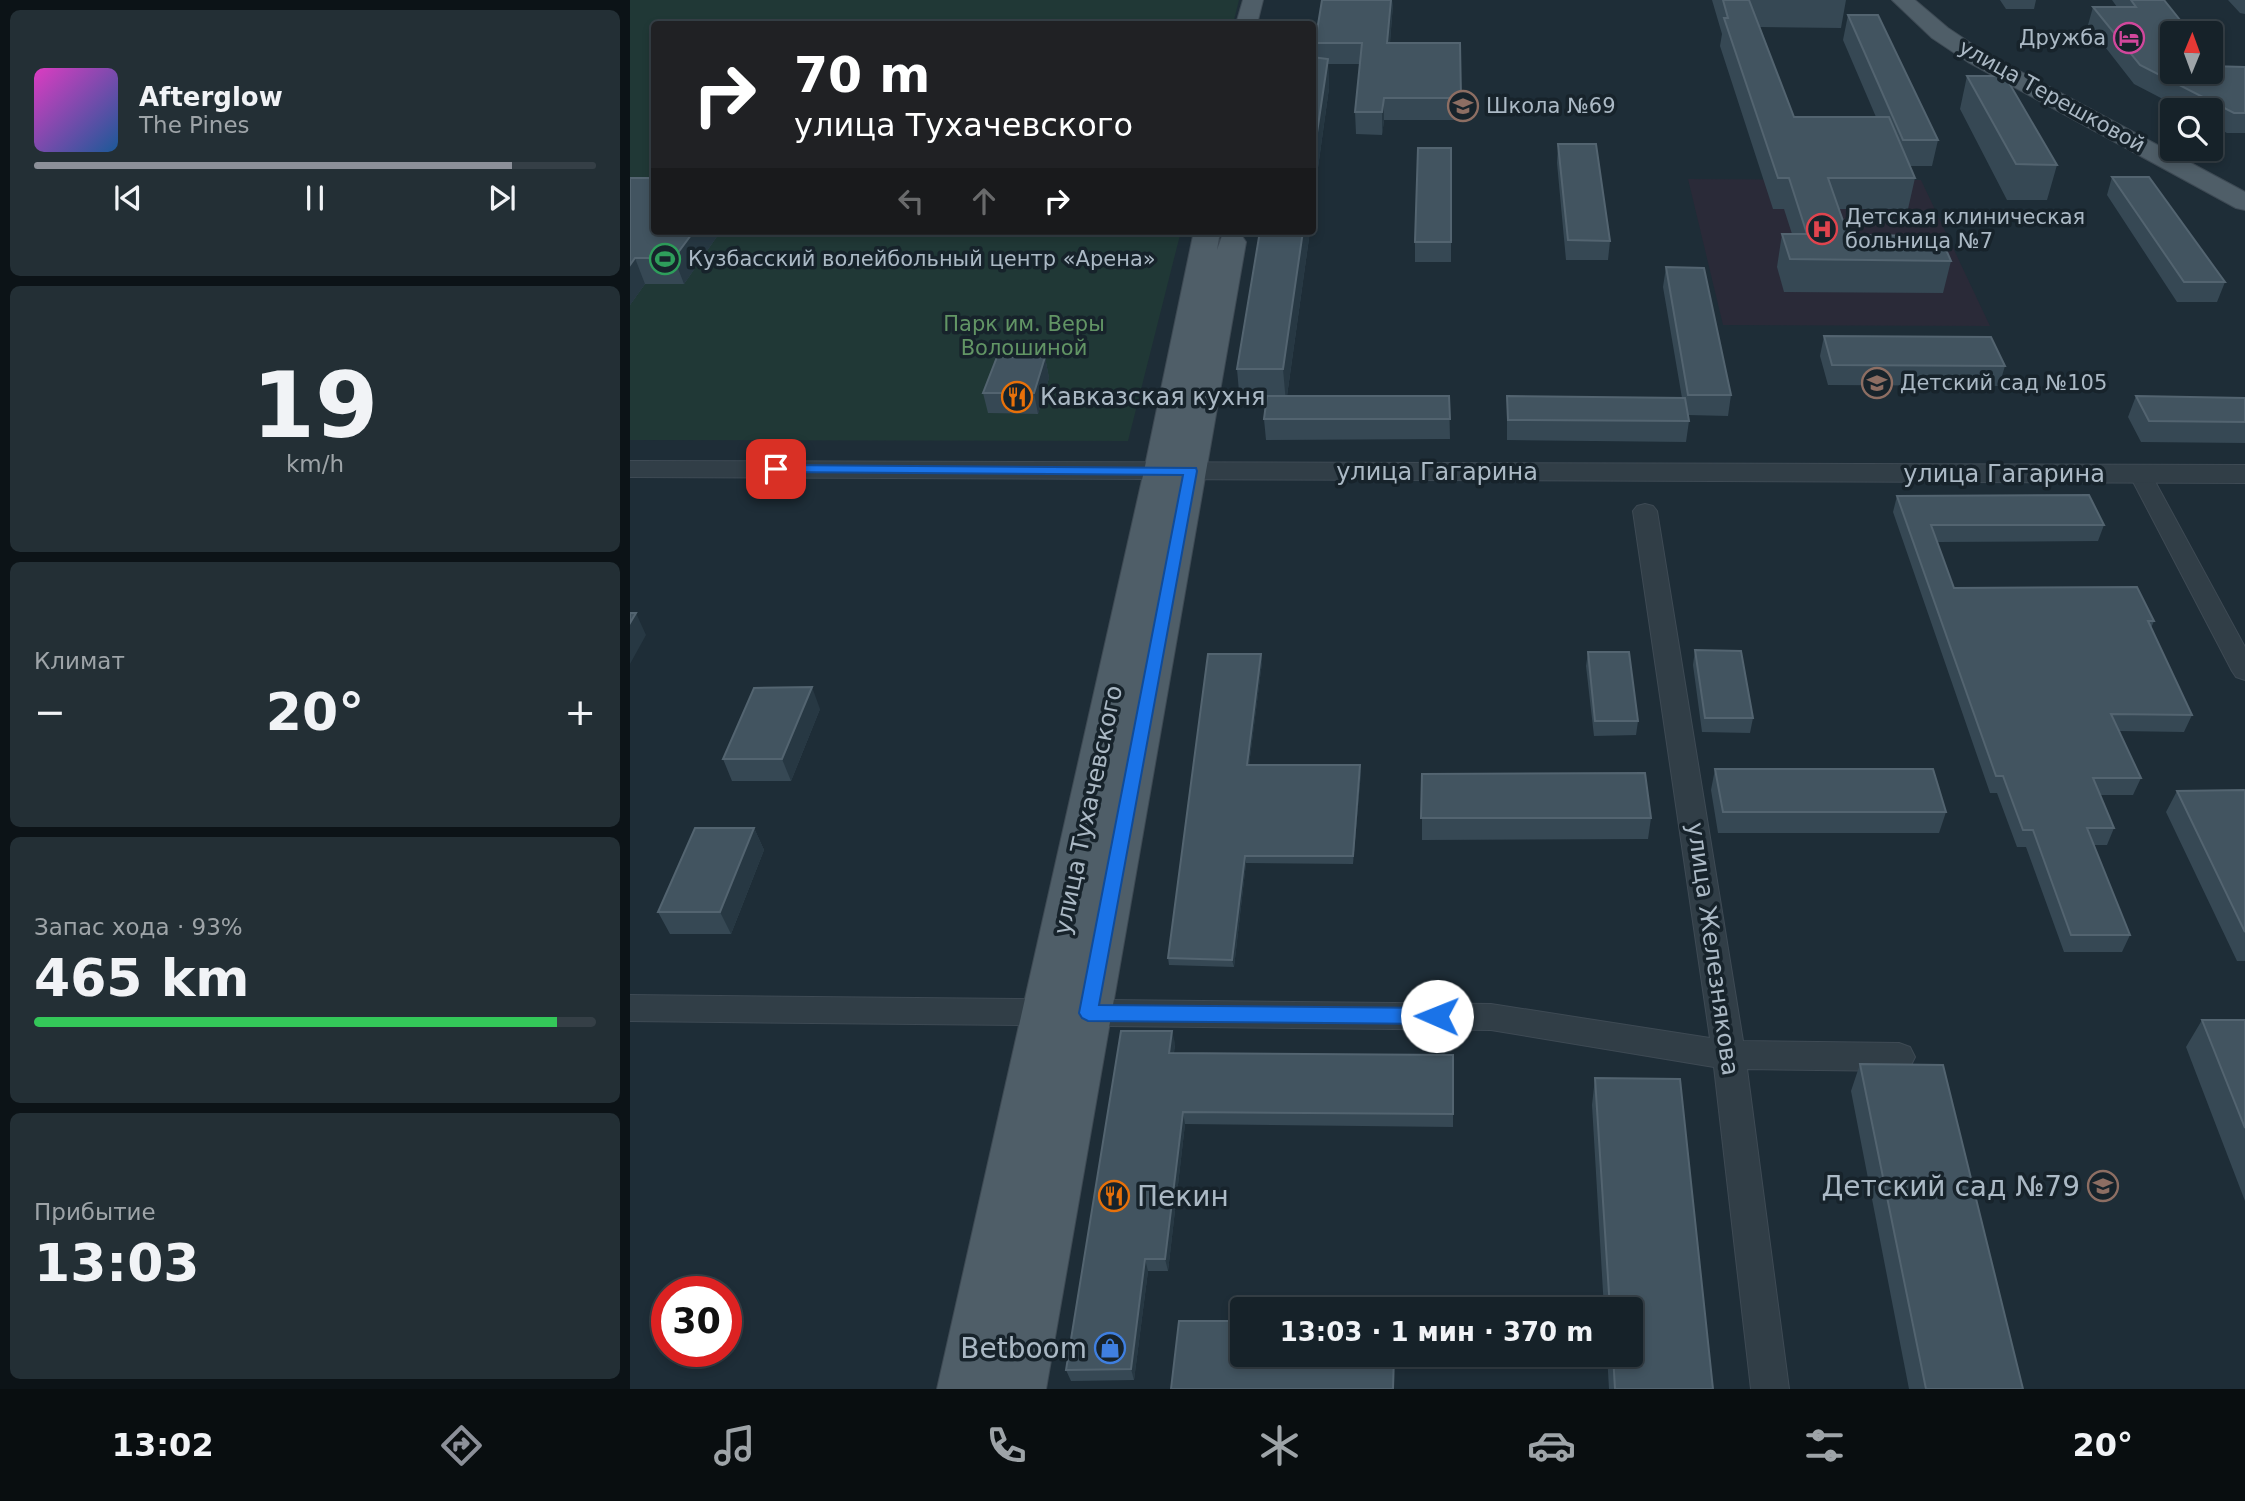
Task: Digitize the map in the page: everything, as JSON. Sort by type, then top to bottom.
[{"type":"main road","points":[[1248,21],[1252,0]]},
{"type":"main road","name":"улица Терешковой","points":[[1902,0],[1940,33],[1976,57],[2245,202]]},
{"type":"main road","name":"улица Терешковой","points":[[1933,0],[1985,41],[2160,135]]},
{"type":"main road","points":[[2209,161],[2245,180]]},
{"type":"main road","name":"улица Тухачевского","points":[[1018,1389],[1088,1013],[1175,471],[1206,235]]},
{"type":"main road","name":"улица Тухачевского","points":[[965,1389],[1046,1013],[1233,235]]},
{"type":"street","name":"улица Гагарина","points":[[630,469],[2245,474]]},
{"type":"street","points":[[2140,474],[2245,671]]},
{"type":"street","name":"улица Железнякова","points":[[1645,511],[1729,1055],[1770,1389]]},
{"type":"street","points":[[630,1008],[1491,1017],[1729,1055],[1899,1057]]},
{"type":"shaded area","name":"Детская клиническая больница №7","points":[[1688,179],[1921,180],[1990,326],[1723,325]]},
{"type":"green space","name":"Парк им. Веры Волошиной","points":[[630,0],[1239,0],[1234,21],[651,21],[651,235],[1180,235],[1128,441],[630,440]]},
{"type":"building","points":[[1322,0],[1391,0],[1387,43],[1460,43],[1461,98],[1384,98],[1382,112],[1355,112],[1362,43],[1316,43]]},
{"type":"building","points":[[1723,0],[1749,0],[1794,117],[1889,117],[1915,178],[1828,178],[1848,235],[1940,236],[1951,261],[1790,259],[1782,234],[1807,234],[1789,178],[1778,178],[1724,18],[1728,18]]},
{"type":"building","points":[[2131,0],[2164,0],[2180,20],[2160,21],[2160,75],[2140,65],[2093,7],[2136,7]]},
{"type":"building","points":[[1848,15],[1878,15],[1938,140],[1903,140]]},
{"type":"building","points":[[1316,58],[1328,59],[1316,139]]},
{"type":"building","points":[[2223,66],[2245,67],[2245,113],[2234,113],[2223,107],[2223,98],[2205,98],[2177,84],[2223,84]]},
{"type":"building","points":[[1967,76],[2005,76],[2057,165],[2016,164]]},
{"type":"building","points":[[1558,144],[1596,144],[1610,241],[1568,240]]},
{"type":"building","points":[[1418,148],[1451,148],[1451,242],[1415,242]]},
{"type":"building","points":[[2112,177],[2149,177],[2225,282],[2184,282]]},
{"type":"building","points":[[630,178],[651,178],[651,235],[691,235],[674,258],[635,258],[630,265]]},
{"type":"building","points":[[1259,235],[1302,235],[1283,369],[1237,369]]},
{"type":"building","points":[[1666,267],[1704,268],[1731,395],[1688,395]]},
{"type":"building","points":[[1824,336],[1991,337],[2005,366],[1832,365]]},
{"type":"building","points":[[997,357],[1045,357],[1034,393],[983,393]]},
{"type":"building","points":[[1267,396],[1449,396],[1450,419],[1264,419]]},
{"type":"building","points":[[1507,396],[1685,398],[1689,421],[1508,420]]},
{"type":"building","points":[[2136,396],[2245,398],[2245,422],[2149,421]]},
{"type":"building","points":[[2089,495],[2104,525],[1931,525],[1954,588],[2137,587],[2154,621],[2148,621],[2192,715],[2111,714],[2141,778],[2093,778],[2114,828],[2087,828],[2130,935],[2071,935],[2033,830],[2023,830],[2003,776],[1996,776],[1897,496]]},
{"type":"building","points":[[1695,650],[1741,651],[1753,718],[1705,718]]},
{"type":"building","points":[[1588,652],[1629,652],[1638,721],[1595,721]]},
{"type":"building","points":[[1208,654],[1261,654],[1247,765],[1360,765],[1353,856],[1245,856],[1232,960],[1168,958]]},
{"type":"building","points":[[812,687],[782,759],[723,759],[754,688]]},
{"type":"building","points":[[1715,769],[1933,769],[1946,812],[1723,812]]},
{"type":"building","points":[[1645,773],[1651,818],[1421,818],[1422,774]]},
{"type":"building","points":[[2177,791],[2245,791],[2245,932]]},
{"type":"building","points":[[695,828],[754,828],[720,912],[658,912]]},
{"type":"building","points":[[2202,1020],[2245,1020],[2245,1128]]},
{"type":"building","points":[[1121,1031],[1172,1031],[1169,1053],[1453,1055],[1453,1114],[1183,1112],[1165,1259],[1145,1259],[1131,1369],[1066,1370]]},
{"type":"building","points":[[1860,1064],[1943,1065],[2023,1389],[1926,1389]]},
{"type":"building","points":[[1595,1078],[1680,1079],[1713,1389],[1615,1389],[1614,1367],[1643,1367],[1643,1297],[1609,1297]]},
{"type":"building","points":[[1179,1321],[1230,1321],[1230,1367],[1394,1367],[1393,1389],[1171,1389]]},
{"type":"place","name":"Дружба","points":[[2129,38]]},
{"type":"place","name":"Школа №69","points":[[1463,106]]},
{"type":"place","name":"Детская клиническая больница №7","points":[[1822,229]]},
{"type":"place","name":"Кузбасский волейбольный центр «Арена»","points":[[665,259]]},
{"type":"place","name":"Детский сад №105","points":[[1877,383]]},
{"type":"place","name":"Кавказская кухня","points":[[1017,397]]},
{"type":"place","name":"Детский сад №79","points":[[2103,1186]]},
{"type":"place","name":"Пекин","points":[[1114,1196]]},
{"type":"place","name":"Betboom","points":[[1110,1348]]},
{"type":"route","points":[[776,469],[1191,471],[1088,1013],[1437,1016]]}]
